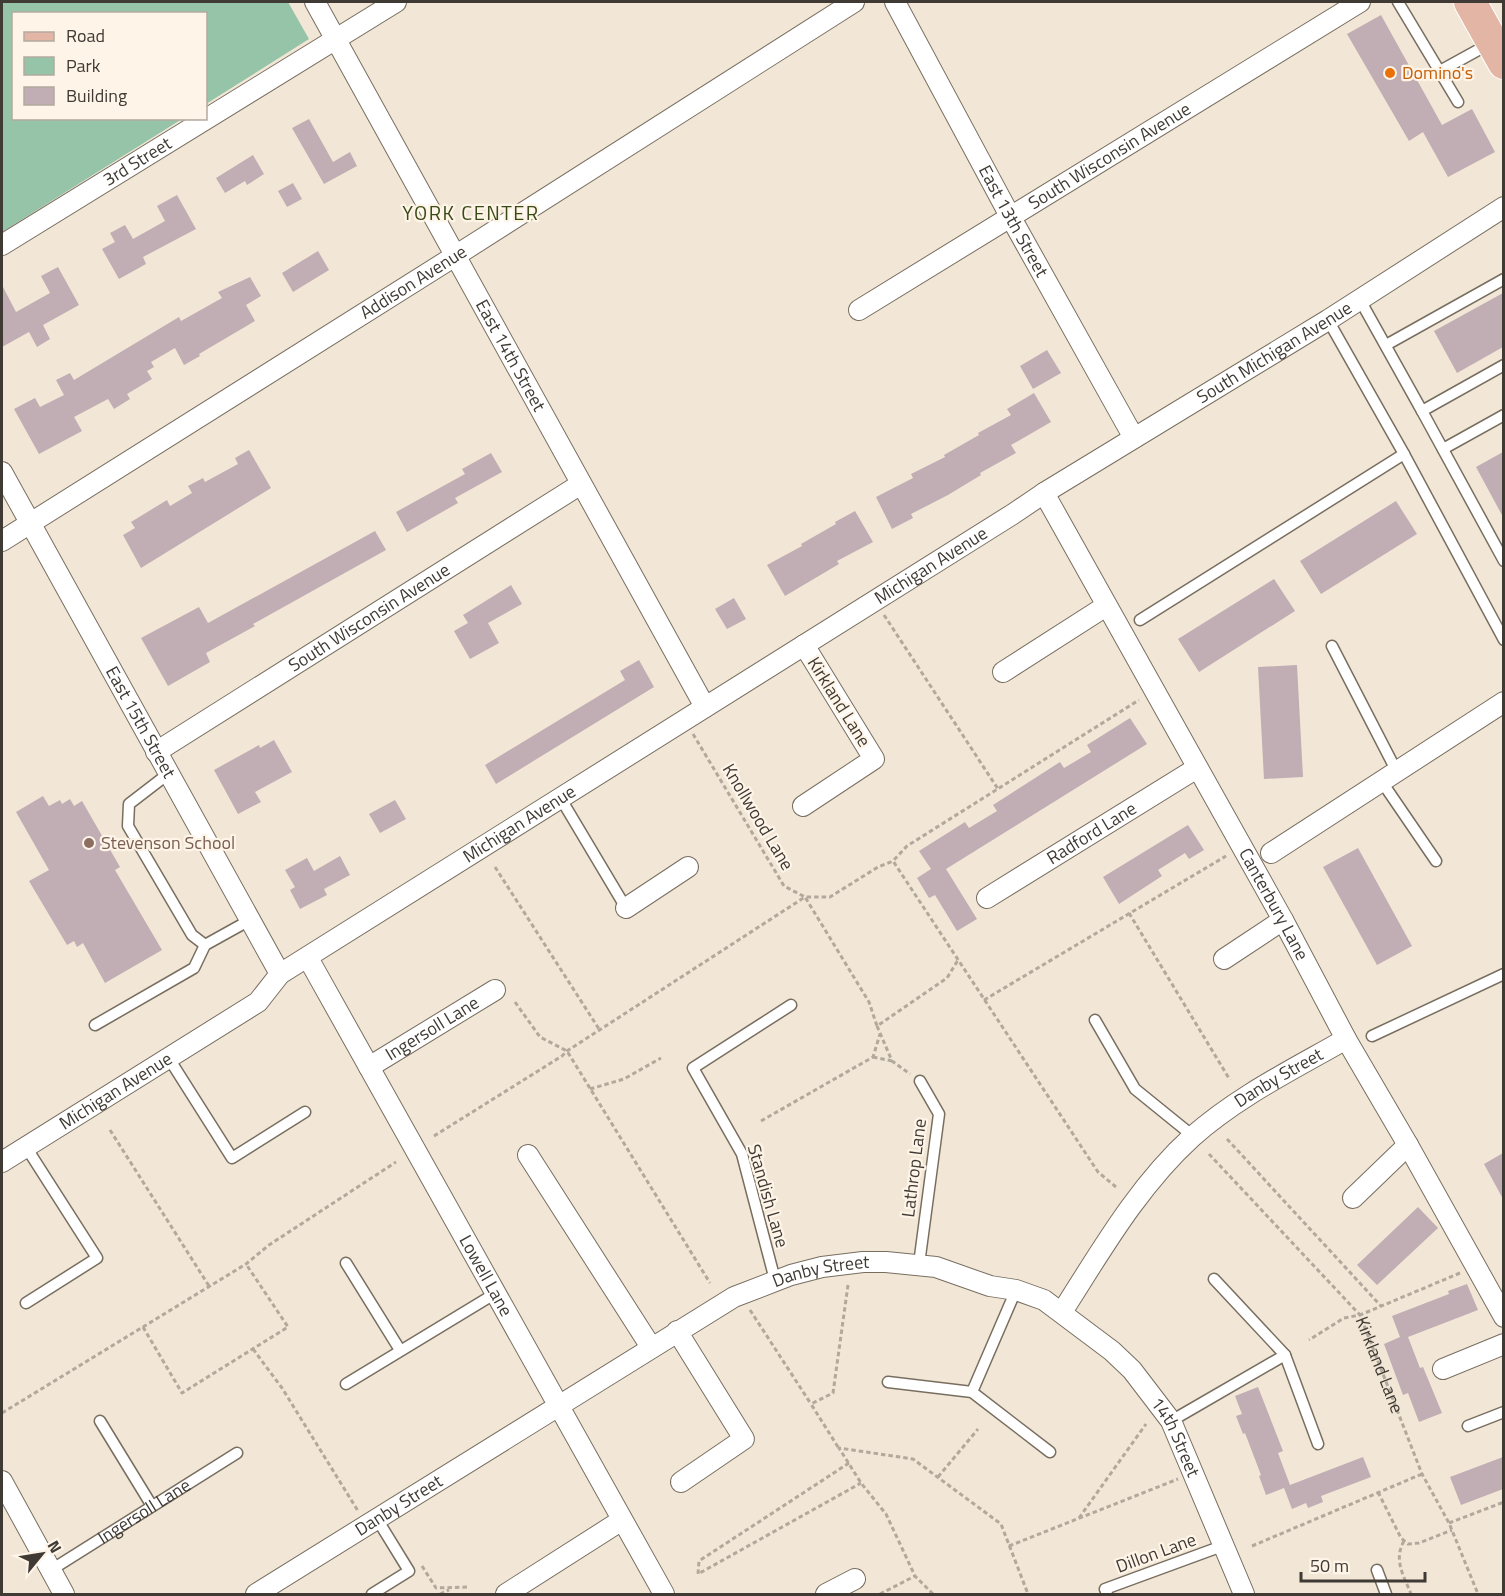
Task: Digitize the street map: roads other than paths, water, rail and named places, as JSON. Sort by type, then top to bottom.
[{"type":"main road","points":[[1470,2],[1498,52]]},
{"type":"street","name":"East 14th Street","points":[[315,2],[705,707]]},
{"type":"street","name":"3rd Street","points":[[207,118],[396,2]]},
{"type":"street","name":"Addison Avenue","points":[[2,541],[854,2]]},
{"type":"street","name":"East 13th Street","points":[[895,2],[1010,216],[1134,438]]},
{"type":"street","name":"South Wisconsin Avenue","points":[[860,310],[1350,4]]},
{"type":"street","name":"3rd Street","points":[[2,245],[204,120]]},
{"type":"street","name":"South Michigan Avenue","points":[[1044,493],[1328,320],[1503,207]]},
{"type":"street","name":"East 15th Street","points":[[2,472],[280,974]]},
{"type":"street","name":"South Wisconsin Avenue","points":[[156,752],[582,484]]},
{"type":"street","name":"Canterbury Lane","points":[[1044,493],[1346,1039],[1408,1145],[1503,1317]]},
{"type":"street","name":"Michigan Avenue","points":[[2,1162],[258,1002],[280,974],[1044,493]]},
{"type":"street","points":[[1003,672],[1106,606]]},
{"type":"street","name":"Kirkland Lane","points":[[803,806],[874,759],[804,645]]},
{"type":"street","points":[[1271,854],[1503,702]]},
{"type":"street","name":"Radford Lane","points":[[987,898],[1197,768]]},
{"type":"street","points":[[627,908],[688,867]]},
{"type":"street","points":[[1224,959],[1282,920]]},
{"type":"street","name":"Lowell Lane","points":[[308,958],[664,1594]]},
{"type":"street","name":"Ingersoll Lane","points":[[369,1067],[495,990]]},
{"type":"street","name":"Danby Street","points":[[256,1594],[677,1331],[734,1297],[775,1280],[822,1267],[863,1262],[936,1266],[990,1286],[1016,1290],[1044,1300],[1062,1312],[1117,1225],[1139,1195],[1193,1136],[1256,1090],[1346,1039]]},
{"type":"street","points":[[1353,1198],[1408,1145]]},
{"type":"street","points":[[528,1155],[651,1347]]},
{"type":"street","name":"14th Street","points":[[1062,1312],[1112,1351],[1132,1370],[1171,1421],[1244,1594]]},
{"type":"street","points":[[677,1331],[744,1439],[681,1482]]},
{"type":"street","points":[[1443,1368],[1503,1344]]},
{"type":"street","points":[[2,1481],[64,1594]]},
{"type":"street","points":[[506,1594],[622,1520]]},
{"type":"street","points":[[826,1594],[855,1579]]},
{"type":"lane","points":[[1398,2],[1458,102]]},
{"type":"lane","points":[[1440,71],[1498,52]]},
{"type":"lane","points":[[1386,345],[1503,279]]},
{"type":"lane","points":[[1360,300],[1503,561]]},
{"type":"lane","points":[[1328,320],[1404,454],[1503,640]]},
{"type":"lane","points":[[1422,411],[1503,365]]},
{"type":"lane","points":[[1443,449],[1503,415]]},
{"type":"lane","points":[[1140,620],[1404,454]]},
{"type":"lane","points":[[1332,646],[1389,777],[1436,861]]},
{"type":"lane","points":[[168,774],[129,804],[128,826],[192,935],[205,945]]},
{"type":"lane","points":[[561,799],[627,908]]},
{"type":"lane","points":[[95,1025],[194,968],[205,945],[250,920]]},
{"type":"lane","points":[[1372,1036],[1503,974]]},
{"type":"lane","name":"Standish Lane","points":[[775,1280],[742,1154],[693,1068],[791,1005]]},
{"type":"lane","points":[[1095,1020],[1135,1089],[1193,1136]]},
{"type":"lane","points":[[168,1057],[232,1158],[305,1112]]},
{"type":"lane","name":"Lathrop Lane","points":[[918,1264],[939,1114],[920,1081]]},
{"type":"lane","points":[[26,1147],[97,1258],[26,1304]]},
{"type":"lane","points":[[346,1263],[400,1350]]},
{"type":"lane","points":[[1214,1279],[1285,1355],[1318,1444]]},
{"type":"lane","points":[[972,1392],[1016,1290]]},
{"type":"lane","points":[[346,1384],[496,1293]]},
{"type":"lane","points":[[1171,1421],[1285,1355]]},
{"type":"lane","points":[[888,1382],[972,1392],[1050,1452]]},
{"type":"lane","points":[[1468,1426],[1503,1412]]},
{"type":"lane","points":[[100,1421],[152,1506]]},
{"type":"lane","name":"Ingersoll Lane","points":[[51,1570],[237,1453]]},
{"type":"lane","points":[[372,1522],[409,1571],[372,1594]]},
{"type":"lane","name":"Dillon Lane","points":[[1107,1594],[1105,1589],[1225,1545]]},
{"type":"lane","points":[[1377,1570],[1386,1594]]},
{"type":"place","name":"Domino's","points":[[1390,73]]},
{"type":"place","name":"Stevenson School","points":[[89,843]]},
{"type":"district","name":"YORK CENTER","points":[[471,213]]}]
